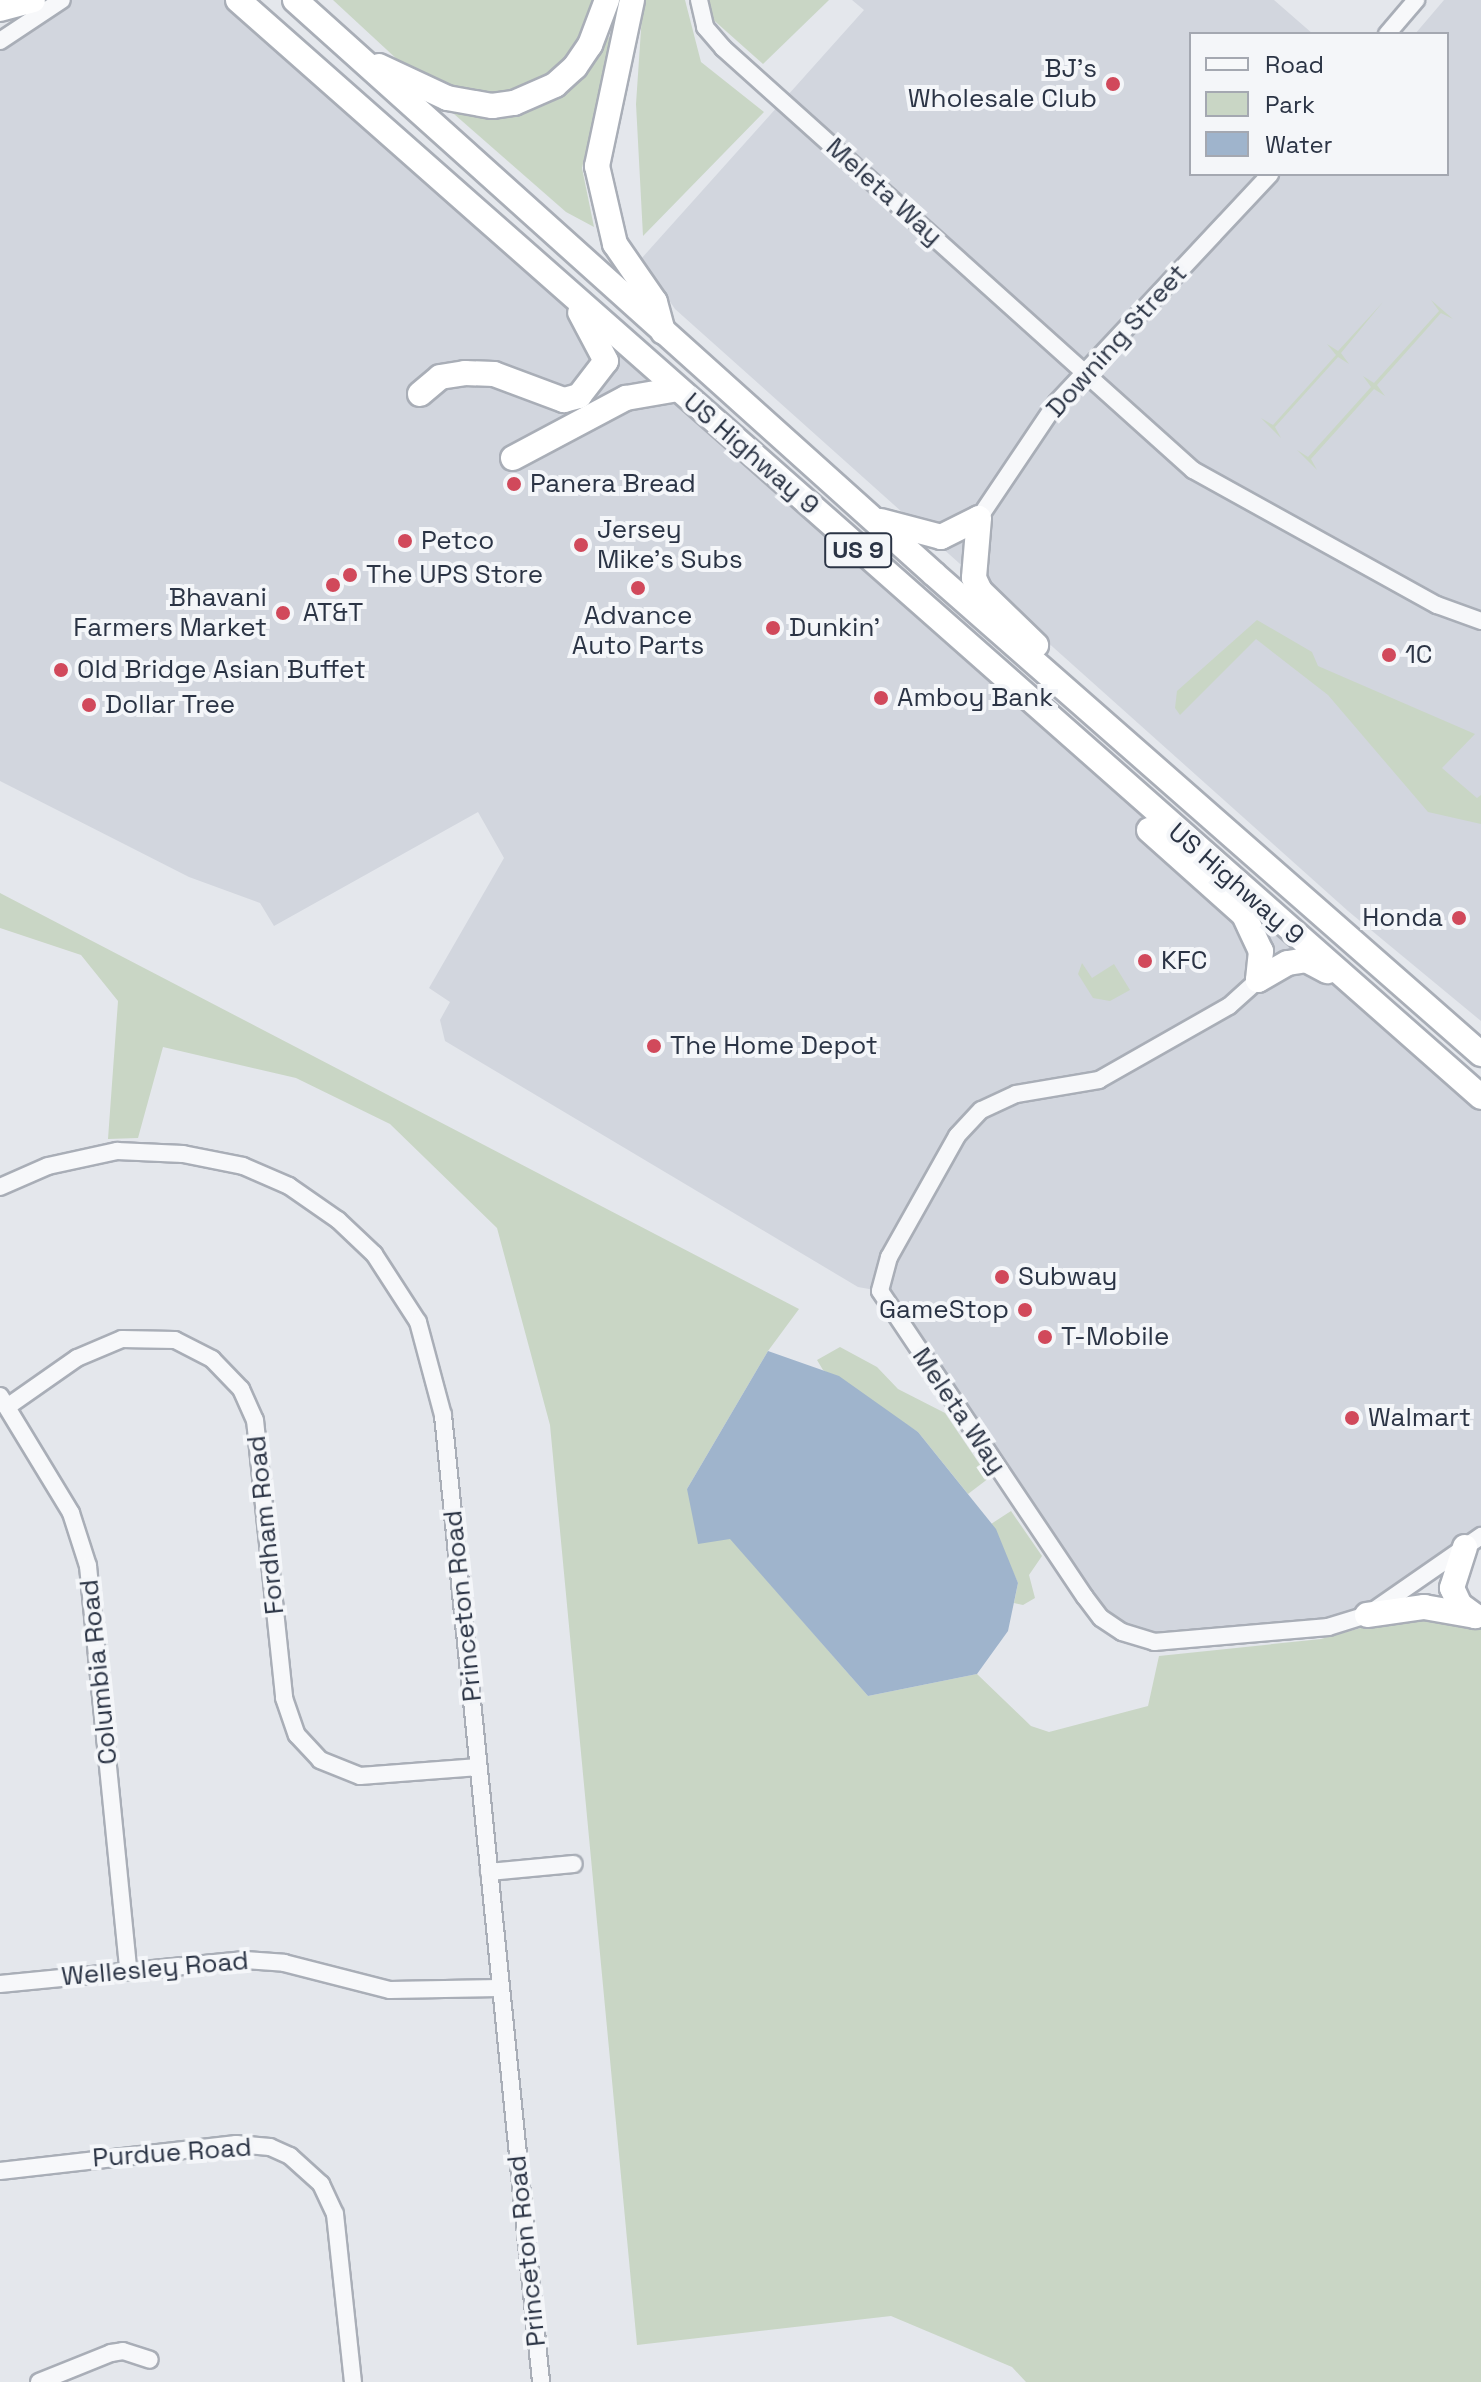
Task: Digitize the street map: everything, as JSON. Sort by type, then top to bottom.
[{"type":"highway","points":[[0,9],[33,0]]},
{"type":"highway","name":"US Highway 9","points":[[238,0],[1097,762],[1481,1097]]},
{"type":"highway","name":"US Highway 9","points":[[295,0],[1095,717],[1481,1054]]},
{"type":"highway","points":[[354,54],[447,98],[492,106],[514,103],[555,85],[575,67],[590,45],[607,0]]},
{"type":"highway","points":[[632,0],[597,166],[615,244],[655,302],[663,332]]},
{"type":"highway","points":[[420,394],[440,377],[465,373],[494,374],[564,400],[588,390],[606,361],[598,340],[561,284]]},
{"type":"highway","points":[[513,458],[626,398],[678,389]]},
{"type":"highway","points":[[873,519],[941,537],[979,518]]},
{"type":"highway","points":[[979,518],[971,567],[980,591],[1032,640],[1095,717]]},
{"type":"highway","points":[[1097,762],[1128,811],[1244,915],[1261,951],[1258,980]]},
{"type":"highway","points":[[1258,980],[1288,963],[1306,960],[1394,1023]]},
{"type":"highway","points":[[1473,1542],[1452,1588],[1460,1605],[1478,1617]]},
{"type":"highway","points":[[1367,1615],[1424,1607],[1478,1617]]},
{"type":"street","points":[[0,41],[62,0]]},
{"type":"street","name":"Meleta Way","points":[[699,0],[705,27],[723,48],[1213,483],[1437,605],[1481,621]]},
{"type":"street","points":[[1389,32],[1416,0]]},
{"type":"street","name":"Downing Street","points":[[979,518],[1057,402],[1268,176]]},
{"type":"street","name":"Meleta Way","points":[[1258,980],[1229,1006],[1099,1080],[1016,1094],[981,1110],[957,1136],[889,1257],[880,1291],[1101,1618],[1154,1642],[1282,1633],[1367,1615],[1473,1542]]},
{"type":"street","name":"Princeton Road","points":[[0,1187],[48,1166],[104,1153],[197,1156],[243,1166],[289,1186],[324,1208],[374,1254],[418,1322],[440,1393],[541,2382]]},
{"type":"street","name":"Fordham Road","points":[[4,1402],[77,1358],[122,1339],[175,1340],[212,1359],[241,1389],[255,1420],[284,1698],[297,1735],[320,1760],[360,1776],[479,1767]]},
{"type":"street","name":"Columbia Road","points":[[4,1402],[71,1513],[88,1566],[128,1969]]},
{"type":"street","points":[[489,1872],[574,1864]]},
{"type":"street","name":"Wellesley Road","points":[[0,1984],[128,1969],[271,1961],[390,1990],[499,1988]]},
{"type":"street","name":"Purdue Road","points":[[0,2171],[236,2144],[270,2147],[290,2156],[321,2184],[335,2214],[353,2382]]},
{"type":"street","points":[[39,2382],[111,2353],[123,2351],[150,2360]]},
{"type":"shaded area","points":[[62,0],[238,0],[1481,1097],[1481,1536],[1367,1615],[1154,1642],[1101,1618],[880,1291],[858,1287],[445,1041],[440,1020],[450,1002],[429,988],[504,858],[478,812],[274,926],[260,903],[189,877],[0,781],[0,41]]},
{"type":"shaded area","points":[[852,0],[1274,0],[1311,32],[1189,32],[1189,176],[1449,176],[1449,32],[1417,32],[1444,0],[1481,0],[1481,1021],[1348,911],[675,309],[641,259],[864,10]]},
{"type":"green space","points":[[333,0],[595,0],[572,57],[529,92],[466,95],[400,62]]},
{"type":"green space","points":[[643,0],[685,0],[701,62],[764,112],[643,236],[636,104]]},
{"type":"green space","points":[[710,0],[829,0],[763,64],[709,16]]},
{"type":"green space","points":[[613,33],[582,168],[594,227],[566,212],[446,107],[487,115],[545,104]]},
{"type":"green space","points":[[1431,300],[1453,319],[1441,313],[1377,385],[1385,396],[1374,389],[1311,459],[1317,470],[1297,450],[1308,457],[1371,387],[1363,376],[1374,383],[1439,311]]},
{"type":"green space","points":[[1383,302],[1341,353],[1349,364],[1338,357],[1275,427],[1281,438],[1261,418],[1273,425],[1336,355],[1327,344],[1338,351]]},
{"type":"green space","points":[[1257,620],[1312,652],[1318,666],[1475,734],[1442,768],[1477,798],[1481,795],[1481,824],[1428,812],[1328,695],[1256,639],[1180,715],[1175,708],[1177,691]]},
{"type":"green space","points":[[0,893],[799,1309],[768,1351],[687,1489],[868,1696],[977,1674],[1031,1726],[1049,1732],[1148,1706],[1159,1656],[1321,1639],[1426,1610],[1481,1622],[1481,2382],[1026,2382],[1012,2367],[891,2316],[637,2345],[550,1425],[497,1228],[390,1124],[296,1078],[163,1047],[138,1138],[108,1139],[118,1001],[81,955],[0,928]]},
{"type":"green space","points":[[1082,963],[1092,978],[1114,964],[1130,990],[1110,1001],[1093,998],[1078,974]]},
{"type":"green space","points":[[840,1347],[877,1367],[898,1389],[945,1413],[989,1478],[968,1494],[918,1432],[823,1370],[817,1360]]},
{"type":"green space","points":[[1011,1511],[1042,1556],[1029,1575],[1035,1598],[1023,1605],[1014,1603],[1018,1583],[991,1524]]},
{"type":"water","points":[[768,1351],[839,1376],[918,1432],[996,1529],[1018,1583],[1008,1631],[977,1674],[868,1696],[730,1539],[698,1544],[687,1489]]},
{"type":"place","name":"BJ's Wholesale Club","points":[[1113,84]]},
{"type":"place","name":"Panera Bread","points":[[514,484]]},
{"type":"place","name":"Petco","points":[[405,541]]},
{"type":"place","name":"Jersey Mike's Subs","points":[[581,545]]},
{"type":"place","name":"The UPS Store","points":[[350,575]]},
{"type":"place","name":"AT&T","points":[[333,585]]},
{"type":"place","name":"Advance Auto Parts","points":[[638,588]]},
{"type":"place","name":"Bhavani Farmers Market","points":[[283,613]]},
{"type":"place","name":"Dunkin'","points":[[773,628]]},
{"type":"place","name":"1C","points":[[1389,655]]},
{"type":"place","name":"Old Bridge Asian Buffet","points":[[61,670]]},
{"type":"place","name":"Amboy Bank","points":[[881,698]]},
{"type":"place","name":"Dollar Tree","points":[[89,705]]},
{"type":"place","name":"Honda","points":[[1459,918]]},
{"type":"place","name":"KFC","points":[[1145,961]]},
{"type":"place","name":"The Home Depot","points":[[654,1046]]},
{"type":"place","name":"Subway","points":[[1002,1277]]},
{"type":"place","name":"GameStop","points":[[1025,1310]]},
{"type":"place","name":"T-Mobile","points":[[1045,1337]]},
{"type":"place","name":"Walmart","points":[[1352,1418]]}]
